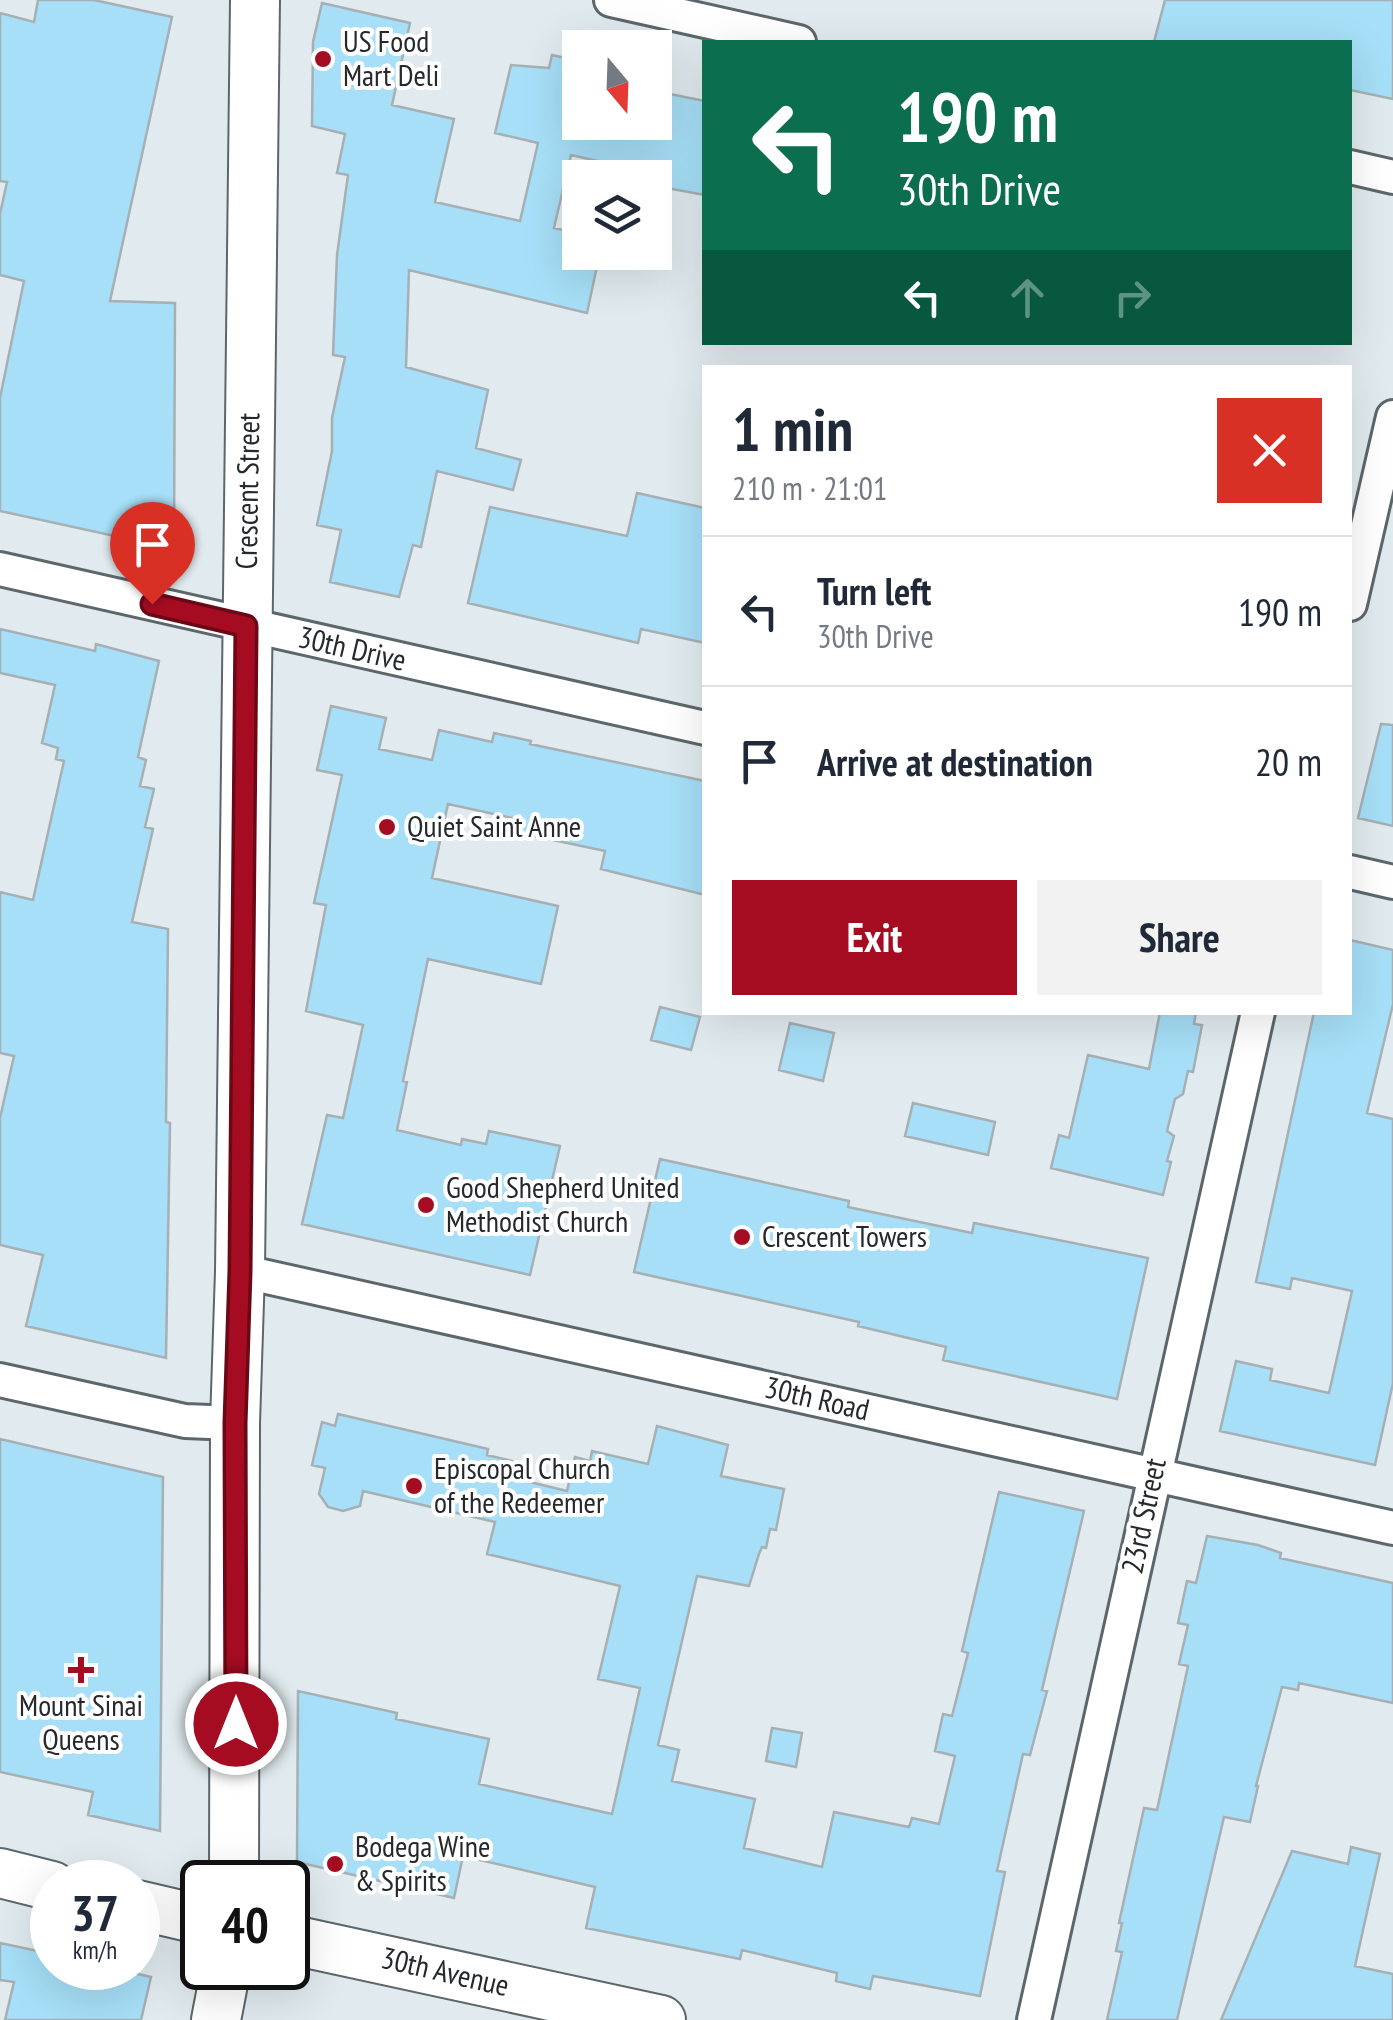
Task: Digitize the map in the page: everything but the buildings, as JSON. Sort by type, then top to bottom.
[{"type":"street","name":"Crescent Street","points":[[234,1860],[235,1423],[256,0]]},
{"type":"street","points":[[611,0],[790,40]]},
{"type":"street","points":[[1352,167],[1393,177]]},
{"type":"street","points":[[1352,595],[1393,417]]},
{"type":"street","name":"30th Drive","points":[[0,569],[702,727]]},
{"type":"street","points":[[1352,872],[1393,882]]},
{"type":"street","name":"23rd Street","points":[[1034,2020],[1257,1015]]},
{"type":"street","name":"30th Road","points":[[240,1271],[1393,1528]]},
{"type":"street","points":[[0,1380],[186,1421],[235,1423]]},
{"type":"street","points":[[0,1873],[30,1880]]},
{"type":"street","name":"30th Avenue","points":[[310,1943],[662,2020]]},
{"type":"street","points":[[216,2020],[222,1990]]},
{"type":"place","name":"US Food Mart Deli","points":[[323,59]]},
{"type":"place","name":"Quiet Saint Anne","points":[[387,827]]},
{"type":"place","name":"Good Shepherd United Methodist Church","points":[[426,1205]]},
{"type":"place","name":"Crescent Towers","points":[[742,1237]]},
{"type":"place","name":"Episcopal Church of the Redeemer","points":[[414,1486]]},
{"type":"place","name":"Mount Sinai Queens","points":[[81,1670]]},
{"type":"place","name":"Bodega Wine & Spirits","points":[[335,1864]]},
{"type":"route","points":[[152,604],[246,626],[235,1423],[236,1724]]}]
